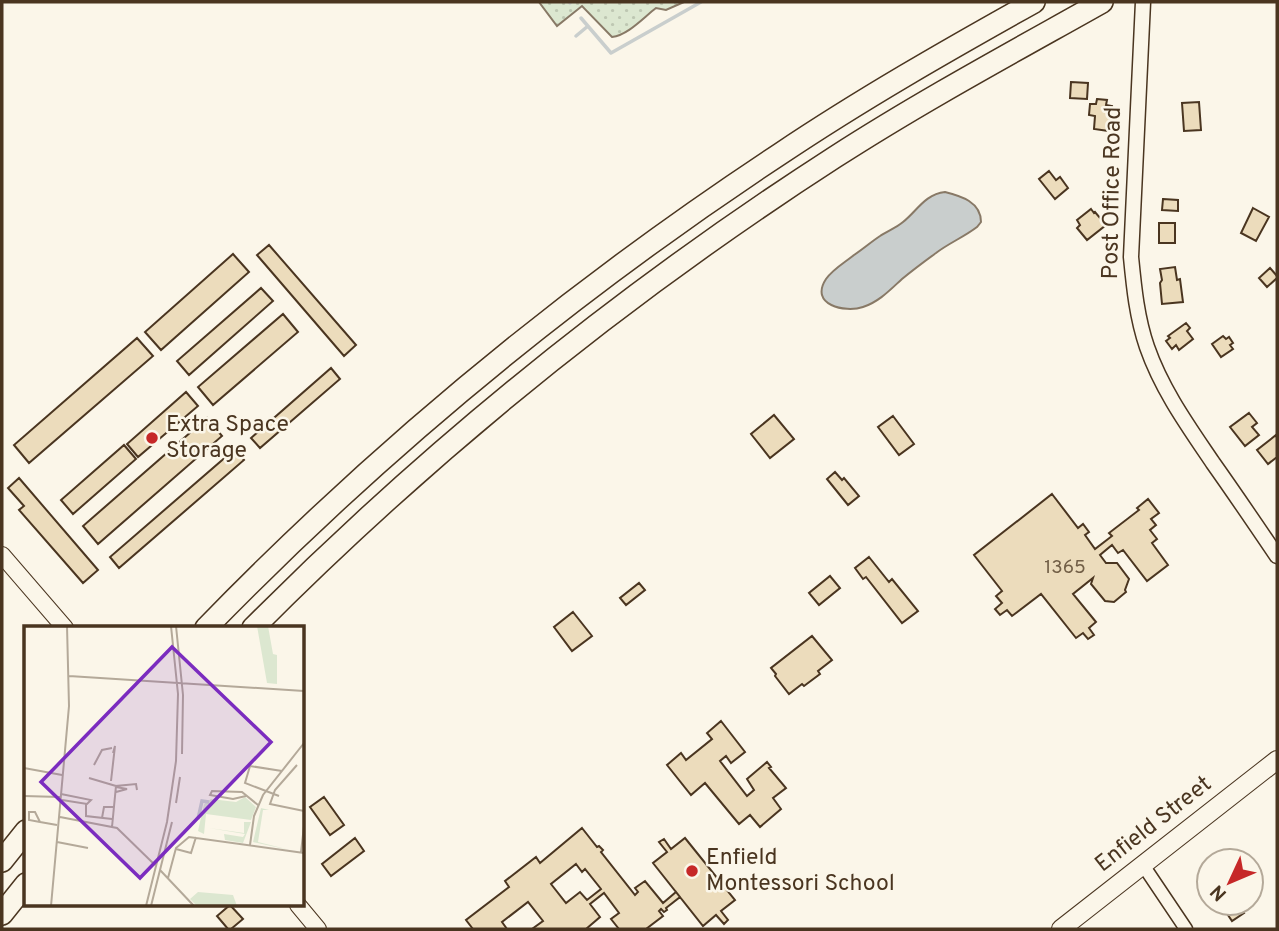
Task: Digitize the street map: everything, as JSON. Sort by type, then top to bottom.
[{"type":"highway","points":[[208,626],[301,534],[407,437],[579,296],[782,152],[889,85],[1034,2]]},
{"type":"highway","points":[[255,626],[346,537],[420,470],[521,384],[637,294],[754,211],[876,131],[1102,2]]},
{"type":"highway","points":[[2,861],[24,834]]},
{"type":"highway","points":[[2,914],[24,886]]},
{"type":"main road","points":[[2,555],[63,626]]},
{"type":"main road","name":"Enfield Street","points":[[1061,929],[1277,760]]},
{"type":"main road","points":[[299,906],[318,929]]},
{"type":"street","name":"Post Office Road","points":[[1143,2],[1131,257],[1140,322],[1158,375],[1177,410],[1277,556]]},
{"type":"street","points":[[1143,865],[1186,929]]},
{"type":"green space","points":[[539,2],[684,2],[666,10],[656,8],[630,30],[612,37],[582,6],[557,26]]},
{"type":"shaded area","points":[[945,192],[963,198],[978,209],[981,222],[977,227],[941,249],[869,305],[847,309],[825,301],[822,288],[832,272],[908,218],[927,199]]},
{"type":"building","points":[[1071,82],[1088,83],[1087,99],[1070,98]]},
{"type":"building","points":[[1097,99],[1107,100],[1106,105],[1112,106],[1109,131],[1094,129],[1095,116],[1089,115],[1090,104],[1096,104]]},
{"type":"building","points":[[1199,102],[1201,130],[1184,131],[1182,103]]},
{"type":"building","points":[[1049,171],[1056,180],[1060,177],[1068,188],[1055,199],[1039,179]]},
{"type":"building","points":[[1163,199],[1178,200],[1178,211],[1162,210]]},
{"type":"building","points":[[1253,208],[1269,217],[1256,241],[1241,233]]},
{"type":"building","points":[[1091,209],[1106,225],[1087,240],[1077,228],[1080,225],[1077,220]]},
{"type":"building","points":[[1159,223],[1175,223],[1175,243],[1159,243]]},
{"type":"building","points":[[269,245],[356,345],[344,356],[257,255]]},
{"type":"building","points":[[233,254],[249,272],[161,350],[145,332]]},
{"type":"building","points":[[1175,267],[1177,280],[1180,279],[1183,302],[1162,304],[1160,269]]},
{"type":"building","points":[[1270,268],[1277,278],[1267,287],[1259,278]]},
{"type":"building","points":[[261,288],[273,301],[189,375],[177,361]]},
{"type":"building","points":[[283,314],[298,332],[213,405],[198,387]]},
{"type":"building","points":[[1186,323],[1190,328],[1187,331],[1193,339],[1179,350],[1176,345],[1172,349],[1166,341],[1170,338],[1168,336]]},
{"type":"building","points":[[1223,336],[1226,339],[1229,337],[1233,349],[1221,357],[1212,344]]},
{"type":"building","points":[[137,338],[153,356],[29,463],[14,445]]},
{"type":"building","points":[[331,368],[340,379],[260,448],[251,438]]},
{"type":"building","points":[[186,392],[198,406],[138,457],[127,444]]},
{"type":"building","points":[[1249,413],[1257,423],[1252,427],[1259,435],[1245,446],[1230,427]]},
{"type":"building","points":[[774,415],[794,439],[770,458],[751,434]]},
{"type":"building","points":[[893,416],[914,444],[899,455],[878,427]]},
{"type":"building","points":[[207,418],[222,436],[98,544],[83,526]]},
{"type":"building","points":[[1276,435],[1277,457],[1268,464],[1257,450]]},
{"type":"building","points":[[124,445],[136,459],[73,514],[61,500]]},
{"type":"building","points":[[235,449],[244,460],[119,568],[110,557]]},
{"type":"building","points":[[835,472],[842,480],[844,478],[859,496],[848,505],[827,479]]},
{"type":"building","points":[[19,478],[98,570],[83,583],[19,510],[24,506],[8,488]]},
{"type":"building","points":[[1052,494],[1078,528],[1083,524],[1089,532],[1085,535],[1095,549],[1112,536],[1109,533],[1139,510],[1137,508],[1148,499],[1159,513],[1151,519],[1156,525],[1150,530],[1157,539],[1152,543],[1168,565],[1147,581],[1123,550],[1118,553],[1112,545],[1100,555],[1106,563],[1117,563],[1129,579],[1126,592],[1114,602],[1105,601],[1091,584],[1093,578],[1073,594],[1096,622],[1089,628],[1094,635],[1088,639],[1083,633],[1076,638],[1041,594],[1012,616],[1007,610],[1000,615],[995,609],[1002,603],[996,596],[1002,591],[974,555]]},
{"type":"building","points":[[869,557],[889,582],[892,579],[918,611],[902,623],[866,577],[863,579],[855,568]]},
{"type":"building","points":[[830,576],[840,588],[819,605],[809,593]]},
{"type":"building","points":[[639,583],[645,590],[626,605],[620,598]]},
{"type":"building","points":[[573,612],[592,636],[572,651],[554,627]]},
{"type":"building","points":[[812,636],[832,660],[818,671],[820,674],[789,694],[771,668]]},
{"type":"building","points":[[721,721],[745,752],[731,763],[726,756],[720,761],[747,796],[754,790],[747,779],[767,762],[786,788],[773,798],[781,809],[760,827],[750,815],[739,824],[705,783],[691,795],[667,765],[681,753],[686,760],[712,739],[707,733]]},
{"type":"building","points":[[324,797],[344,825],[330,835],[310,807]]},
{"type":"building","points":[[582,828],[597,847],[603,850],[601,852],[635,895],[638,892],[635,888],[645,881],[663,903],[676,892],[680,897],[664,912],[661,909],[659,911],[663,916],[646,929],[619,929],[611,919],[619,913],[604,893],[590,904],[600,917],[586,929],[532,929],[543,921],[528,902],[502,922],[507,929],[473,929],[466,920],[509,887],[505,881],[536,857],[540,863]],"holes":[[[576,864],[582,872],[585,869],[601,889],[587,900],[580,892],[566,903],[551,884]]]},
{"type":"building","points":[[355,838],[364,851],[331,876],[322,864]]},
{"type":"building","points":[[685,838],[735,900],[721,911],[728,920],[724,924],[716,915],[703,926],[653,863],[667,852],[659,842],[664,839],[671,849]]},
{"type":"building","points":[[231,906],[243,919],[228,929],[217,916]]},
{"type":"waterway","points":[[581,18],[611,53],[701,2]]},
{"type":"waterway","points":[[576,36],[588,26]]},
{"type":"place","name":"Extra Space Storage","points":[[152,438]]},
{"type":"place","name":"Enfield Montessori School","points":[[692,871]]}]
